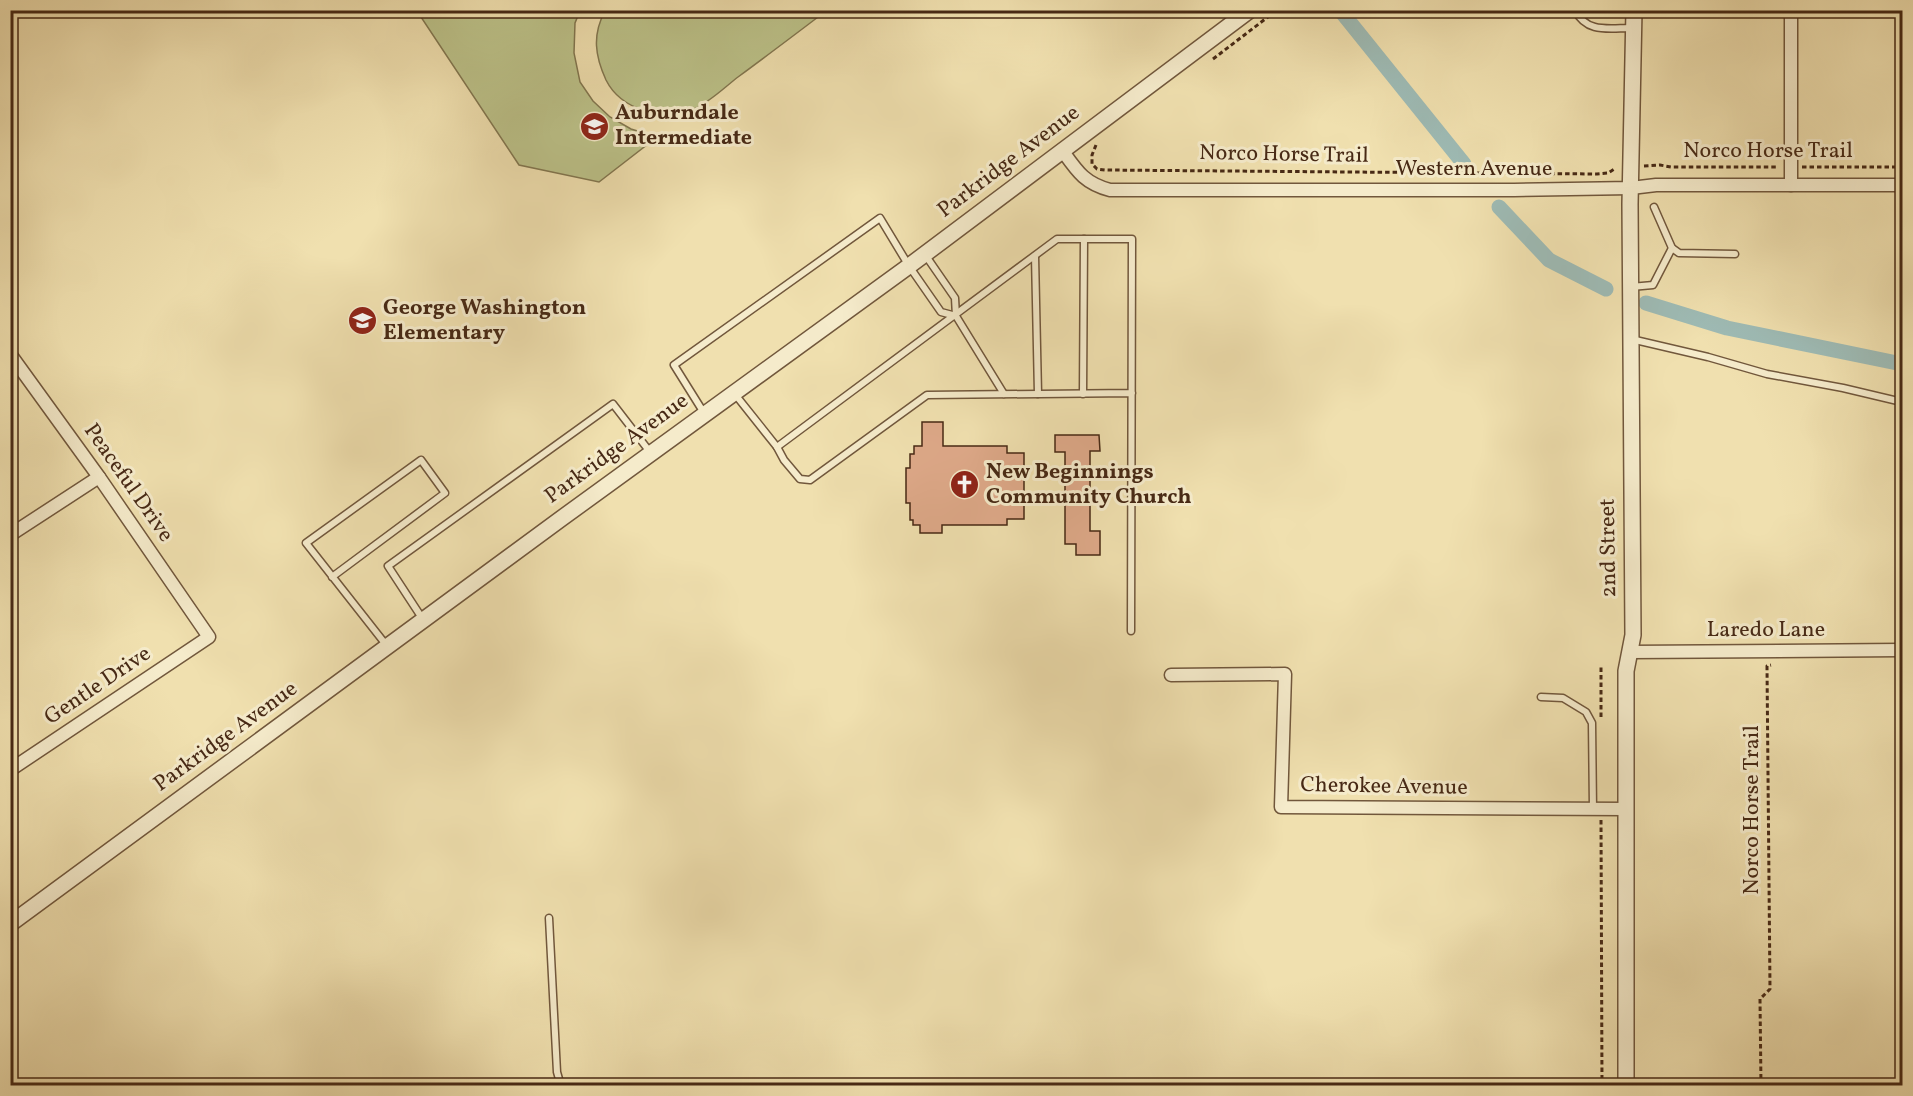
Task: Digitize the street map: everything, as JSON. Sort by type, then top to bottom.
[{"type":"street","name":"Parkridge Avenue","points":[[10,924],[909,266],[1250,10]]},
{"type":"street","name":"2nd Street","points":[[1626,1086],[1626,671],[1633,635],[1630,282],[1634,10]]},
{"type":"street","points":[[1791,10],[1791,185]]},
{"type":"street","name":"Western Avenue","points":[[1062,150],[1076,170],[1094,186],[1110,190],[1514,190],[1631,188],[1656,185],[1902,185]]},
{"type":"street","name":"Peaceful Drive","points":[[10,354],[99,477],[209,637]]},
{"type":"street","points":[[10,535],[99,477]]},
{"type":"street","name":"Gentle Drive","points":[[10,770],[209,637]]},
{"type":"street","name":"Laredo Lane","points":[[1630,652],[1902,650]]},
{"type":"street","name":"Cherokee Avenue","points":[[1171,675],[1285,674],[1281,807],[1627,809]]},
{"type":"lane","points":[[1575,10],[1580,21],[1594,28],[1634,28]]},
{"type":"lane","points":[[1654,207],[1672,249],[1679,254],[1735,254]]},
{"type":"lane","points":[[704,414],[674,365],[880,218],[909,266],[941,312],[956,316]]},
{"type":"lane","points":[[777,447],[1057,239],[1132,239],[1131,630]]},
{"type":"lane","points":[[1083,393],[1084,239]]},
{"type":"lane","points":[[1630,282],[1653,285],[1672,249]]},
{"type":"lane","points":[[924,254],[955,298],[956,316],[1004,394]]},
{"type":"lane","points":[[1035,256],[1038,394]]},
{"type":"lane","points":[[1630,339],[1708,357],[1767,374],[1902,402]]},
{"type":"lane","points":[[734,392],[800,479],[810,480],[927,395],[1132,393]]},
{"type":"lane","points":[[423,620],[388,566],[613,404],[651,453]]},
{"type":"lane","points":[[332,578],[445,493],[421,460],[306,543],[332,578],[387,647]]},
{"type":"lane","points":[[1541,697],[1563,698],[1586,712],[1592,723],[1597,809]]},
{"type":"lane","points":[[549,918],[557,1072],[561,1086]]},
{"type":"path","points":[[1210,60],[1277,10]]},
{"type":"path","name":"Norco Horse Trail","points":[[1100,142],[1095,146],[1092,164],[1097,169],[1105,170],[1598,174],[1608,173],[1617,168],[1660,165],[1671,167],[1902,167]]},
{"type":"path","name":"Norco Horse Trail","points":[[1761,1086],[1760,999],[1770,989],[1767,666],[1778,662]]},
{"type":"path","points":[[1601,665],[1601,722]]},
{"type":"path","points":[[1597,809],[1602,1086]]},
{"type":"green space","points":[[605,10],[826,11],[706,102],[682,113],[670,114],[644,111],[633,106],[622,99],[606,80],[596,46],[598,29]]},
{"type":"green space","points":[[417,11],[580,11],[575,23],[574,53],[580,82],[593,101],[610,117],[631,129],[657,137],[599,182],[519,165]]},
{"type":"building","name":"New Beginnings Community Church","points":[[922,422],[943,422],[943,446],[1007,446],[1007,453],[1024,453],[1024,519],[1007,519],[1007,525],[942,525],[942,533],[920,533],[920,525],[913,525],[913,520],[910,520],[910,503],[906,503],[906,468],[910,468],[910,454],[914,454],[914,446],[922,446]]},
{"type":"building","name":"New Beginnings Community Church","points":[[1055,435],[1099,435],[1100,451],[1090,451],[1090,531],[1100,531],[1100,555],[1076,555],[1076,544],[1065,544],[1065,452],[1055,452]]},
{"type":"waterway","points":[[1340,10],[1464,164]]},
{"type":"waterway","points":[[1499,207],[1549,260],[1606,289]]},
{"type":"waterway","points":[[1646,303],[1727,328],[1902,364]]},
{"type":"place","name":"Auburndale Intermediate","points":[[594,126]]},
{"type":"place","name":"George Washington Elementary","points":[[362,321]]},
{"type":"place","name":"New Beginnings Community Church","points":[[965,485]]}]
